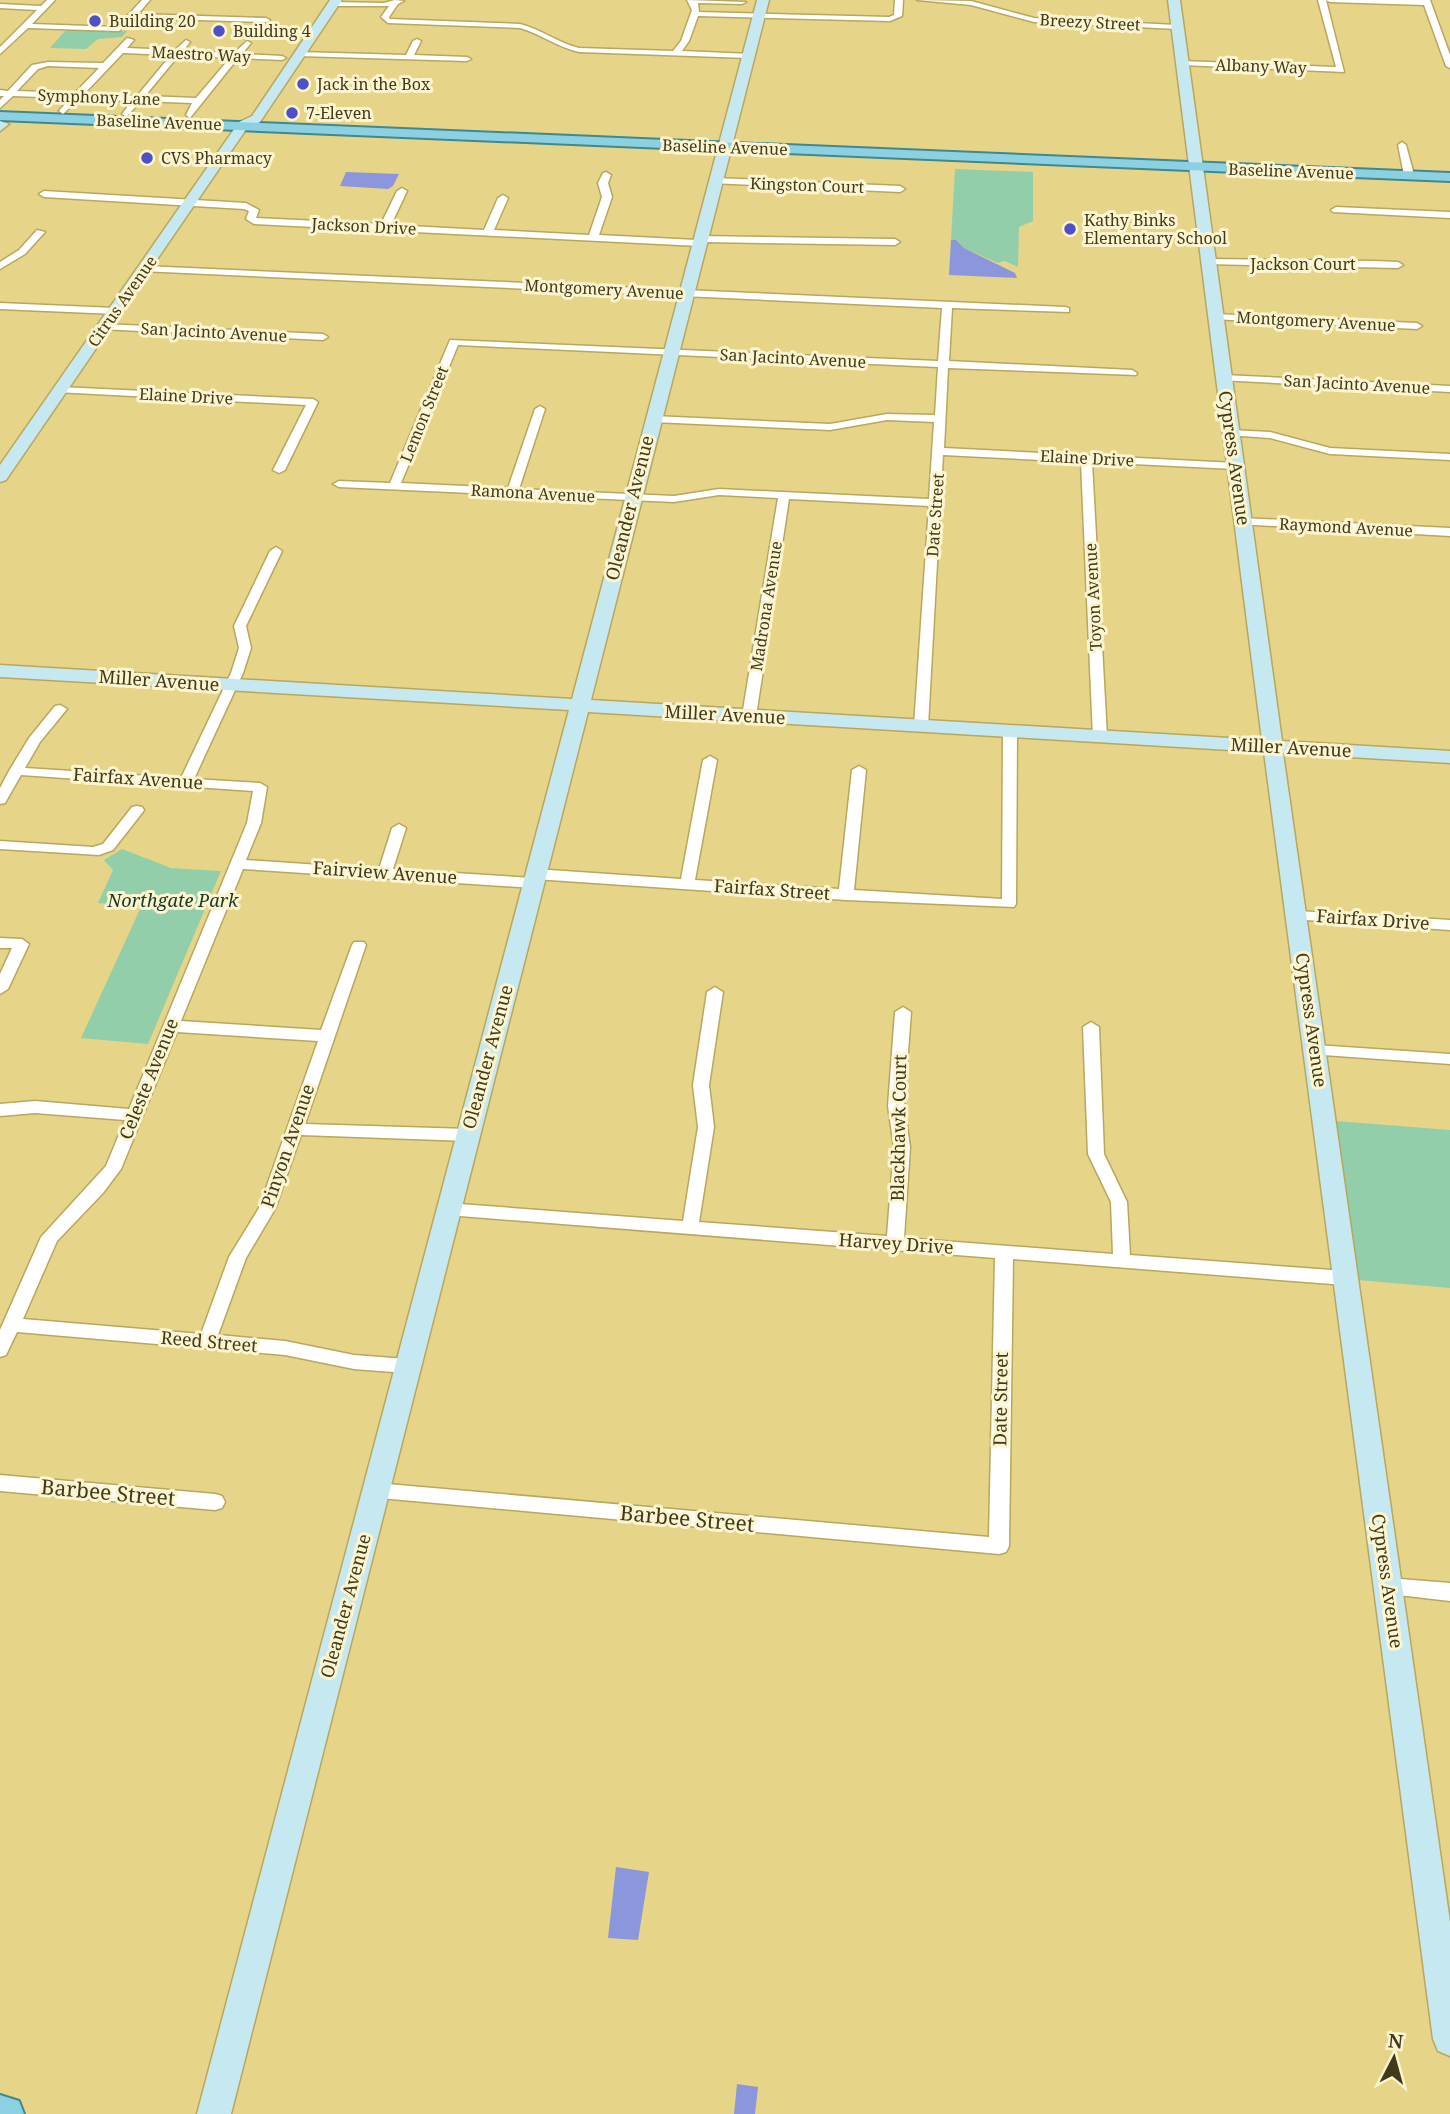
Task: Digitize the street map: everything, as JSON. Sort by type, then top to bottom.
[{"type":"main road","name":"Baseline Avenue","points":[[1,122],[240,129],[1195,170],[1450,177]]},
{"type":"main road","name":"Baseline Avenue","points":[[1195,170],[1450,185]]},
{"type":"main road","name":"Citrus Avenue","points":[[0,477],[190,203]]},
{"type":"main road","points":[[0,2113],[6,2114]]},
{"type":"street","points":[[0,52],[51,0]]},
{"type":"street","points":[[27,26],[119,29],[146,0]]},
{"type":"street","points":[[676,54],[685,41],[695,12],[692,0],[742,2]]},
{"type":"street","name":"Oleander Avenue","points":[[214,2114],[406,1366],[763,0]]},
{"type":"street","points":[[695,12],[895,18],[898,16],[899,0]]},
{"type":"street","name":"Breezy Street","points":[[921,0],[979,4],[1034,20],[1177,27]]},
{"type":"street","name":"Cypress Avenue","points":[[1174,0],[1242,522],[1450,2039]]},
{"type":"street","name":"Albany Way","points":[[1182,63],[1341,70],[1322,0]]},
{"type":"street","points":[[1330,0],[1427,2],[1450,66]]},
{"type":"street","points":[[332,1],[398,2]]},
{"type":"street","name":"Citrus Avenue","points":[[190,203],[240,129],[256,119],[332,1]]},
{"type":"street","name":"Citrus Avenue","points":[[240,129],[241,118],[282,58],[332,1]]},
{"type":"street","points":[[398,2],[385,16],[388,21],[520,26],[570,48],[748,56]]},
{"type":"street","points":[[0,6],[44,8]]},
{"type":"street","points":[[133,16],[267,20]]},
{"type":"street","points":[[0,37],[15,37]]},
{"type":"street","points":[[63,111],[74,96],[130,40]]},
{"type":"street","points":[[409,57],[417,41]]},
{"type":"street","points":[[126,114],[186,42]]},
{"type":"street","points":[[190,115],[198,101],[247,43]]},
{"type":"street","name":"Maestro Way","points":[[120,50],[282,58]]},
{"type":"street","points":[[299,54],[467,59]]},
{"type":"street","points":[[0,105],[5,93],[35,67],[48,64],[105,65]]},
{"type":"street","name":"Symphony Lane","points":[[5,93],[198,101]]},
{"type":"street","points":[[1402,145],[1409,175]]},
{"type":"street","points":[[593,238],[607,197],[603,183],[606,175]]},
{"type":"street","name":"Kingston Court","points":[[715,181],[900,188]]},
{"type":"street","points":[[385,227],[402,191]]},
{"type":"street","name":"Jackson Drive","points":[[44,194],[246,206],[254,210],[251,215],[254,221],[593,238],[895,242]]},
{"type":"street","points":[[488,232],[503,198]]},
{"type":"street","points":[[1336,210],[1450,215]]},
{"type":"street","points":[[0,266],[22,252],[40,232]]},
{"type":"street","name":"Jackson Court","points":[[1208,262],[1276,265],[1342,262],[1398,265]]},
{"type":"street","name":"Montgomery Avenue","points":[[144,269],[1065,310]]},
{"type":"street","name":"Date Street","points":[[921,726],[947,305]]},
{"type":"street","points":[[0,306],[115,311]]},
{"type":"street","name":"Montgomery Avenue","points":[[1215,317],[1417,326]]},
{"type":"street","name":"San Jacinto Avenue","points":[[104,327],[323,337]]},
{"type":"street","name":"San Jacinto Avenue","points":[[454,342],[1132,373]]},
{"type":"street","name":"Lemon Street","points":[[394,486],[454,342]]},
{"type":"street","name":"San Jacinto Avenue","points":[[1223,378],[1450,389]]},
{"type":"street","name":"Elaine Drive","points":[[60,390],[313,402],[279,470]]},
{"type":"street","points":[[512,492],[540,409]]},
{"type":"street","points":[[653,419],[830,428],[887,417],[941,419]]},
{"type":"street","points":[[1231,433],[1270,435],[1330,451],[1450,457]]},
{"type":"street","name":"Elaine Drive","points":[[939,451],[1235,466]]},
{"type":"street","name":"Toyon Avenue","points":[[1086,458],[1100,737]]},
{"type":"street","name":"Ramona Avenue","points":[[339,484],[633,498],[674,499],[719,492],[936,503]]},
{"type":"street","name":"Madrona Avenue","points":[[749,716],[784,495]]},
{"type":"street","name":"Raymond Avenue","points":[[1242,522],[1450,532]]},
{"type":"street","points":[[186,782],[231,686],[245,648],[240,626],[276,551]]},
{"type":"street","name":"Miller Avenue","points":[[0,671],[1450,757]]},
{"type":"street","points":[[0,800],[34,741],[60,709]]},
{"type":"street","name":"Fairfax Street","points":[[534,878],[687,884],[1009,904],[1010,732]]},
{"type":"street","points":[[687,884],[710,760]]},
{"type":"street","points":[[846,895],[859,770]]},
{"type":"street","name":"Fairfax Avenue","points":[[16,771],[260,787]]},
{"type":"street","name":"Celeste Avenue","points":[[0,1350],[50,1237],[113,1169],[254,823],[260,787]]},
{"type":"street","points":[[0,845],[94,852],[108,847],[137,810]]},
{"type":"street","points":[[384,874],[399,828]]},
{"type":"street","name":"Fairview Avenue","points":[[237,864],[384,874],[534,878]]},
{"type":"street","name":"Fairfax Drive","points":[[1297,915],[1450,925]]},
{"type":"street","points":[[0,943],[22,944],[0,989]]},
{"type":"street","name":"Pinyon Avenue","points":[[207,1342],[238,1256],[267,1209],[359,945]]},
{"type":"street","points":[[690,1228],[706,1127],[701,1085],[715,992]]},
{"type":"street","name":"Blackhawk Court","points":[[895,1244],[902,1147],[896,1106],[903,1012]]},
{"type":"street","points":[[170,1026],[326,1036]]},
{"type":"street","points":[[1091,1027],[1096,1154],[1119,1202],[1122,1261]]},
{"type":"street","points":[[1315,1050],[1450,1059]]},
{"type":"street","points":[[0,1111],[35,1107],[134,1115]]},
{"type":"street","points":[[293,1129],[347,1133],[415,1131],[468,1135]]},
{"type":"street","name":"Harvey Drive","points":[[447,1209],[1345,1278]]},
{"type":"street","name":"Date Street","points":[[999,1546],[1003,1252]]},
{"type":"street","name":"Reed Street","points":[[11,1325],[285,1348],[354,1362],[406,1366]]},
{"type":"street","name":"Barbee Street","points":[[0,1483],[215,1502]]},
{"type":"street","name":"Barbee Street","points":[[376,1491],[999,1546]]},
{"type":"street","points":[[1388,1587],[1450,1592]]},
{"type":"green space","points":[[66,30],[127,31],[122,37],[98,39],[86,49],[50,48]]},
{"type":"green space","points":[[955,169],[1033,172],[1033,221],[1019,227],[1018,267],[1005,261],[998,263],[964,248],[956,240],[951,240]]},
{"type":"green space","name":"Northgate Park","points":[[122,849],[171,868],[221,871],[148,1044],[81,1038],[141,907],[98,903],[113,870],[104,860]]},
{"type":"green space","points":[[1336,1121],[1450,1130],[1450,1288],[1358,1280]]},
{"type":"water","points":[[346,172],[399,174],[393,186],[388,189],[340,186]]},
{"type":"water","points":[[951,240],[956,240],[964,248],[1015,273],[1017,278],[949,275]]},
{"type":"water","points":[[616,1867],[649,1872],[638,1940],[608,1938]]},
{"type":"water","points":[[737,2084],[758,2087],[755,2114],[734,2114]]},
{"type":"place","name":"Building 20","points":[[95,21]]},
{"type":"place","name":"Building 4","points":[[219,31]]},
{"type":"place","name":"Jack in the Box","points":[[303,84]]},
{"type":"place","name":"7-Eleven","points":[[292,113]]},
{"type":"place","name":"CVS Pharmacy","points":[[147,158]]},
{"type":"place","name":"Kathy Binks Elementary School","points":[[1070,229]]}]
